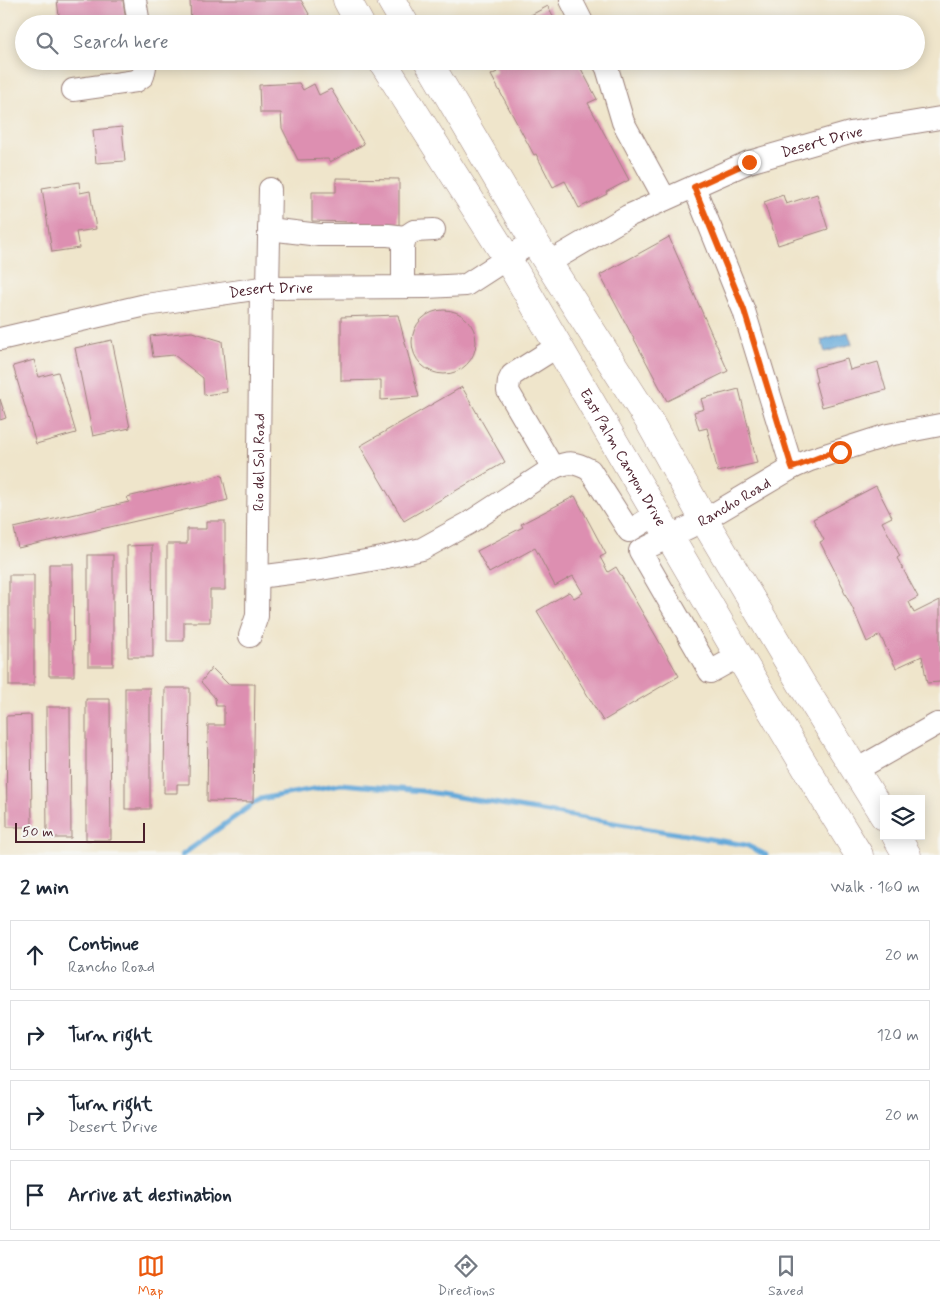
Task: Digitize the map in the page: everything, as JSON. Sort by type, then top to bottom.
[{"type":"main road","points":[[347,0],[355,15]]},
{"type":"main road","points":[[391,0],[400,15]]},
{"type":"main road","name":"East Palm Canyon Drive","points":[[388,70],[507,258],[739,656],[859,855]]},
{"type":"main road","points":[[433,70],[541,252],[649,421],[704,520],[801,683],[877,805]]},
{"type":"main road","points":[[898,840],[907,855]]},
{"type":"street","points":[[135,0],[138,15]]},
{"type":"street","points":[[571,0],[578,15]]},
{"type":"street","points":[[73,90],[136,81],[144,76],[145,70]]},
{"type":"street","points":[[608,70],[623,122],[665,199]]},
{"type":"street","name":"Desert Drive","points":[[0,338],[146,304],[265,288],[466,285],[507,258],[541,252],[628,216],[749,162],[850,133],[940,118]]},
{"type":"street","points":[[694,187],[744,310],[792,468]]},
{"type":"street","name":"Rio del Sol Road","points":[[250,636],[257,616],[265,288],[270,189]]},
{"type":"street","points":[[269,229],[319,235],[388,235],[405,237],[414,231],[434,230]]},
{"type":"street","points":[[404,287],[403,248],[405,237]]},
{"type":"street","points":[[553,468],[508,390],[512,375],[558,346]]},
{"type":"street","name":"Rancho Road","points":[[664,525],[704,520],[792,468],[825,455],[840,452],[888,435],[940,425]]},
{"type":"street","points":[[258,577],[321,569],[422,549],[469,523],[553,468],[571,463],[581,465],[590,470],[629,531],[710,672],[739,656]]},
{"type":"street","points":[[629,531],[664,525]]},
{"type":"street","points":[[640,551],[664,525]]},
{"type":"street","points":[[856,770],[936,724],[940,724]]},
{"type":"water","points":[[848,332],[852,344],[825,352],[821,340]]},
{"type":"building","points":[[57,0],[123,0],[125,15],[59,15]]},
{"type":"building","points":[[190,0],[301,0],[309,14],[308,15],[191,15]]},
{"type":"building","points":[[548,6],[552,15],[531,15]]},
{"type":"building","points":[[496,70],[582,70],[597,99],[588,103],[629,180],[579,208],[565,181],[553,187],[491,75],[497,72]]},
{"type":"building","points":[[299,83],[303,90],[314,84],[319,95],[331,89],[364,144],[330,162],[328,159],[298,160],[282,128],[281,113],[260,113],[259,85]]},
{"type":"building","points":[[122,127],[125,161],[96,163],[93,130]]},
{"type":"building","points":[[336,178],[399,179],[399,225],[352,230],[352,222],[312,221],[312,192],[336,192]]},
{"type":"building","points":[[79,182],[80,193],[90,191],[96,229],[76,232],[79,248],[52,252],[42,188]]},
{"type":"building","points":[[817,194],[828,229],[778,245],[764,202],[783,195],[786,204]]},
{"type":"building","points":[[669,237],[728,371],[667,401],[600,275]]},
{"type":"building","points":[[444,310],[462,316],[470,324],[476,342],[470,360],[462,368],[444,374],[426,368],[418,360],[412,342],[418,324],[426,316]]},
{"type":"building","points":[[398,315],[419,397],[381,400],[381,380],[341,381],[341,317]]},
{"type":"building","points":[[192,332],[222,341],[227,392],[204,395],[203,378],[174,355],[153,357],[150,336]]},
{"type":"building","points":[[112,340],[130,428],[93,436],[75,348]]},
{"type":"building","points":[[847,359],[850,370],[878,362],[886,390],[822,407],[815,382],[817,382],[814,368]]},
{"type":"building","points":[[34,360],[39,377],[58,372],[76,433],[36,444],[13,366]]},
{"type":"building","points":[[462,387],[505,462],[404,521],[360,446]]},
{"type":"building","points":[[739,389],[757,463],[718,472],[707,428],[699,430],[694,412],[704,409],[701,399]]},
{"type":"building","points":[[0,399],[6,418],[0,420]]},
{"type":"building","points":[[222,475],[228,500],[18,548],[14,528],[129,502],[127,497]]},
{"type":"building","points":[[876,486],[892,517],[882,522],[900,556],[897,558],[918,597],[909,602],[914,613],[940,600],[940,682],[927,683],[922,656],[896,668],[880,635],[867,642],[844,589],[820,542],[824,540],[813,519]]},
{"type":"building","points":[[575,496],[606,554],[600,557],[608,572],[616,567],[679,676],[603,721],[537,611],[569,592],[574,598],[583,593],[573,576],[555,586],[535,548],[489,573],[477,551],[523,527],[521,524]]},
{"type":"building","points":[[206,521],[225,521],[225,590],[210,590],[210,622],[184,622],[184,641],[167,641],[167,544],[187,544],[187,529],[206,529]]},
{"type":"building","points":[[152,545],[153,657],[128,657],[127,546]]},
{"type":"building","points":[[88,555],[113,555],[113,666],[88,666]]},
{"type":"building","points":[[49,564],[73,564],[74,676],[49,676]]},
{"type":"building","points":[[9,575],[34,575],[34,686],[9,686]]},
{"type":"building","points":[[212,668],[228,684],[255,684],[253,802],[207,801],[208,725],[224,725],[224,706],[216,706],[215,698],[201,682]]},
{"type":"building","points":[[125,688],[150,688],[150,809],[125,809]]},
{"type":"building","points":[[165,688],[190,688],[189,784],[177,784],[177,793],[164,793]]},
{"type":"building","points":[[86,699],[110,699],[111,840],[86,840]]},
{"type":"building","points":[[46,707],[70,707],[71,838],[47,838]]},
{"type":"building","points":[[31,715],[32,827],[7,827],[6,716]]},
{"type":"waterway","points":[[182,855],[260,799],[341,784],[422,791],[746,845],[766,855]]},
{"type":"route","points":[[749,162],[694,187],[744,310],[792,468],[825,455],[840,452]]}]
